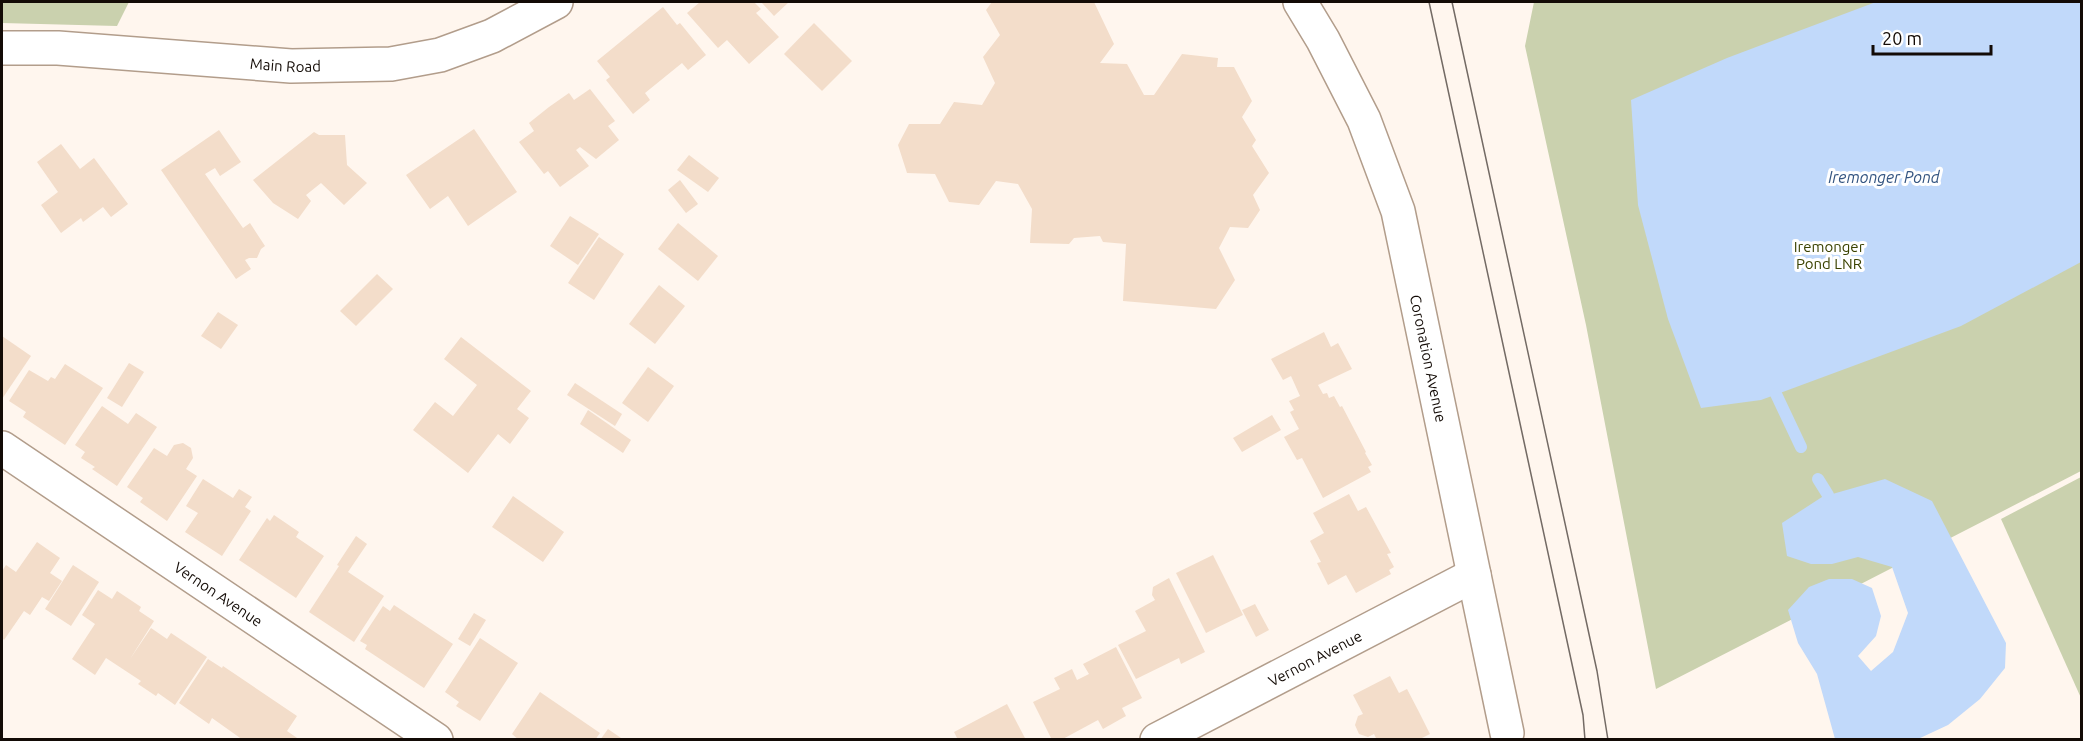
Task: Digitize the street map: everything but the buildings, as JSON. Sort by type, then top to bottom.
[{"type":"street","name":"Main Road","points":[[2,48],[58,48],[291,66],[391,64],[440,55],[492,36],[556,2]]},
{"type":"street","name":"Coronation Avenue","points":[[1300,2],[1323,40],[1364,120],[1398,211],[1508,733]]},
{"type":"street","name":"Vernon Avenue","points":[[2,448],[436,740]]},
{"type":"street","name":"Vernon Avenue","points":[[1157,740],[1474,575]]},
{"type":"green space","points":[[2,2],[129,2],[117,26],[2,23]]},
{"type":"green space","name":"Iremonger Pond LNR","points":[[1534,2],[2081,2],[2081,471],[1656,689],[1586,325],[1525,46]]},
{"type":"green space","points":[[2081,477],[2081,698],[2001,519]]},
{"type":"water","name":"Iremonger Pond","points":[[1876,2],[2081,2],[2081,262],[1961,326],[1761,400],[1701,408],[1668,319],[1638,205],[1631,100],[1727,58]]},
{"type":"water","points":[[1885,479],[1932,501],[2006,643],[2005,668],[1980,699],[1948,725],[1918,739],[1835,739],[1817,674],[1798,643],[1788,610],[1809,587],[1829,579],[1852,579],[1872,588],[1881,616],[1876,636],[1858,656],[1871,671],[1893,652],[1908,613],[1892,567],[1858,557],[1832,564],[1811,564],[1787,556],[1782,523],[1822,497]]},
{"type":"waterway","points":[[1776,394],[1801,447]]},
{"type":"waterway","points":[[1818,479],[1828,495]]},
{"type":"tram line","points":[[1429,2],[1583,715],[1585,740]]},
{"type":"tram line","points":[[1452,2],[1597,671],[1608,740]]}]
